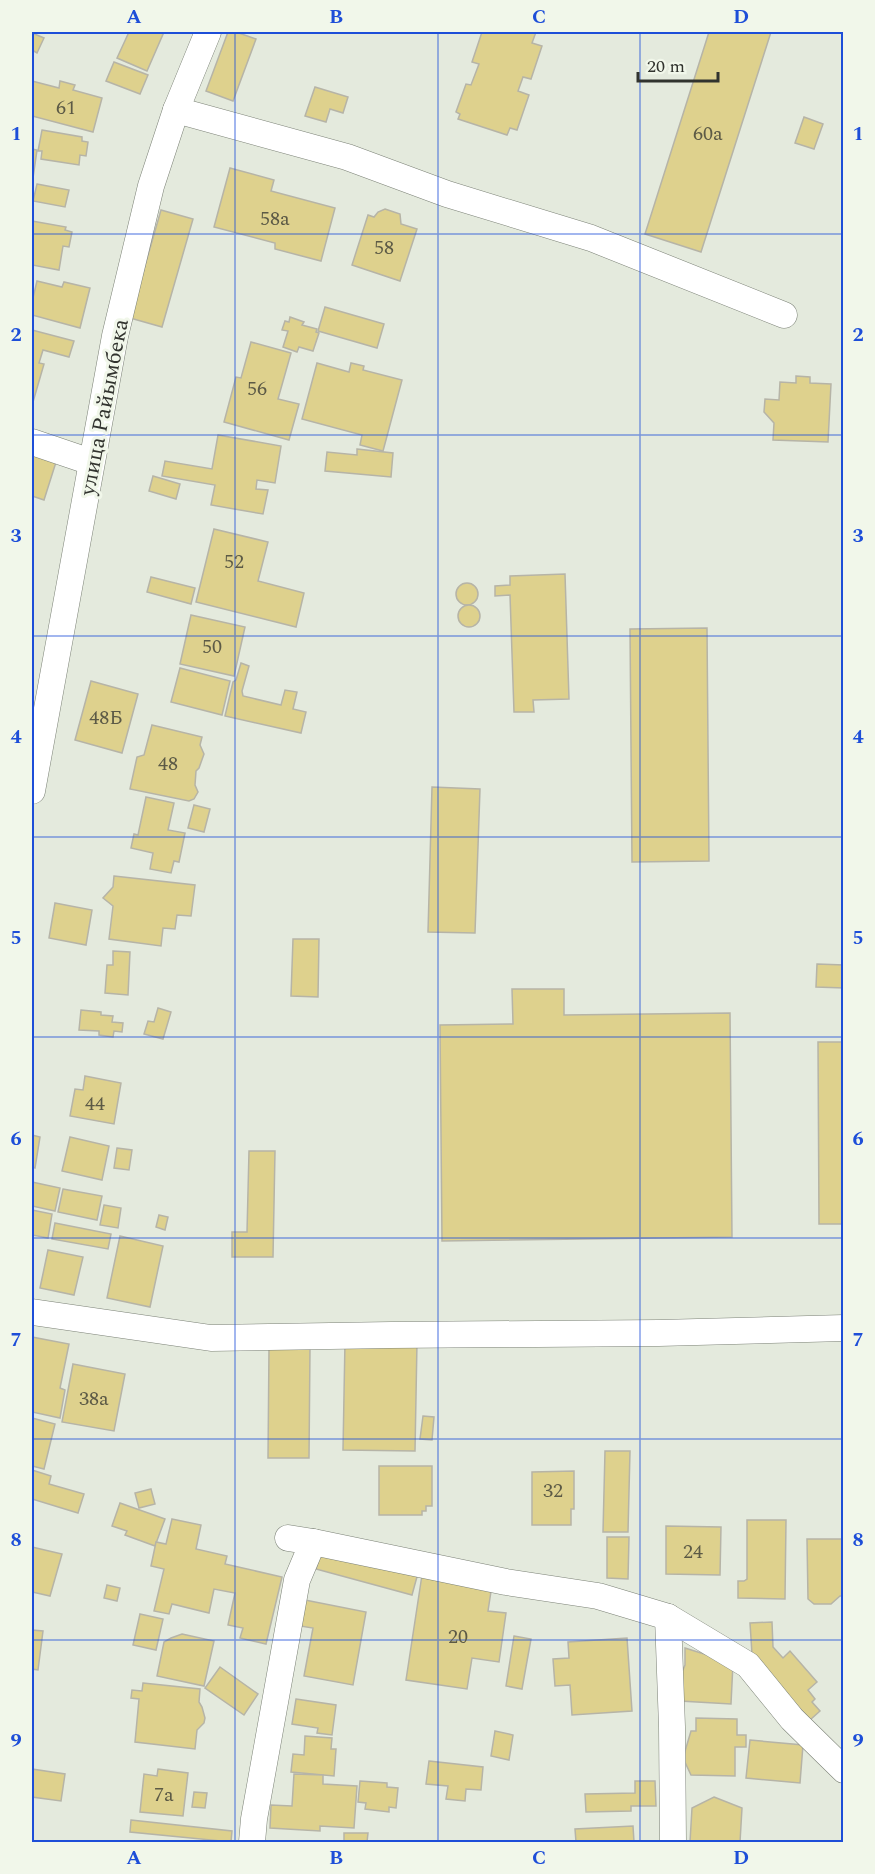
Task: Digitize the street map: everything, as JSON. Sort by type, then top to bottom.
[{"type":"street","name":"улица Райымбека","points":[[32,791],[115,336],[151,186],[176,110],[208,32]]},
{"type":"street","points":[[176,110],[347,157],[456,197],[591,238],[784,315]]},
{"type":"street","points":[[32,442],[91,462]]},
{"type":"street","points":[[32,1312],[211,1338],[402,1334],[659,1333],[843,1328]]},
{"type":"street","points":[[288,1538],[506,1582],[598,1596],[668,1617],[748,1665],[792,1719],[843,1770]]},
{"type":"street","points":[[252,1842],[254,1819],[297,1580],[313,1542]]},
{"type":"street","points":[[668,1617],[674,1842]]},
{"type":"building","points":[[129,32],[164,32],[147,71],[117,58]]},
{"type":"building","points":[[228,32],[236,32],[256,39],[233,101],[206,91]]},
{"type":"building","points":[[482,32],[536,32],[532,43],[542,46],[531,79],[523,77],[518,91],[529,95],[517,130],[510,128],[507,135],[458,119],[460,114],[456,112],[466,84],[471,85],[479,64],[472,62]]},
{"type":"building","points":[[709,32],[771,32],[701,252],[645,234]]},
{"type":"building","points":[[32,33],[44,38],[37,53],[32,50]]},
{"type":"building","points":[[114,62],[148,75],[140,94],[106,81]]},
{"type":"building","points":[[32,81],[59,88],[60,81],[75,85],[73,90],[102,98],[93,132],[32,116]]},
{"type":"building","points":[[315,87],[348,97],[343,113],[330,109],[326,122],[305,116]]},
{"type":"building","points":[[804,117],[823,124],[814,149],[795,143]]},
{"type":"building","points":[[42,130],[82,137],[82,141],[88,142],[86,156],[80,155],[79,165],[41,159],[42,151],[38,151]]},
{"type":"building","points":[[32,149],[37,150],[32,185]]},
{"type":"building","points":[[230,168],[274,180],[271,191],[335,208],[321,261],[275,249],[275,243],[214,227]]},
{"type":"building","points":[[37,184],[69,190],[65,207],[33,201]]},
{"type":"building","points":[[385,209],[400,214],[401,224],[417,229],[400,281],[352,265],[368,215],[374,217]]},
{"type":"building","points":[[161,210],[193,219],[162,327],[130,318]]},
{"type":"building","points":[[32,221],[66,227],[65,230],[72,232],[69,247],[63,246],[59,270],[32,265]]},
{"type":"building","points":[[37,281],[62,287],[64,282],[90,288],[80,328],[32,315],[32,302]]},
{"type":"building","points":[[325,307],[384,324],[377,348],[318,331]]},
{"type":"building","points":[[290,317],[304,322],[302,325],[317,329],[316,332],[319,333],[313,351],[299,347],[297,352],[283,347],[288,331],[282,330],[285,321],[289,322]]},
{"type":"building","points":[[32,330],[74,341],[69,357],[43,350],[39,363],[44,364],[33,402],[32,402]]},
{"type":"building","points":[[251,342],[291,353],[278,399],[299,404],[289,440],[224,422],[236,377],[241,378]]},
{"type":"building","points":[[317,363],[349,372],[351,363],[364,366],[363,370],[402,380],[383,451],[360,445],[362,435],[302,419]]},
{"type":"building","points":[[796,376],[810,377],[810,383],[831,384],[828,442],[773,440],[774,423],[764,412],[765,399],[779,400],[780,382],[796,383]]},
{"type":"building","points":[[218,435],[281,446],[275,483],[257,480],[256,489],[268,490],[263,514],[211,505],[215,485],[162,476],[165,461],[212,469]]},
{"type":"building","points":[[357,449],[393,453],[391,477],[325,471],[327,452],[357,455]]},
{"type":"building","points":[[32,451],[57,459],[44,500],[32,496]]},
{"type":"building","points":[[153,476],[180,484],[176,499],[149,491]]},
{"type":"building","points":[[214,529],[268,542],[258,581],[304,593],[296,627],[196,602]]},
{"type":"building","points":[[565,574],[569,699],[533,700],[534,712],[514,712],[510,595],[495,596],[495,586],[510,585],[510,576]]},
{"type":"building","points":[[151,577],[195,588],[191,604],[147,592]]},
{"type":"building","points":[[467,583],[477,590],[478,594],[471,604],[467,605],[457,598],[456,594],[463,584]]},
{"type":"building","points":[[469,605],[479,612],[480,616],[473,626],[469,627],[459,620],[458,616],[465,606]]},
{"type":"building","points":[[191,615],[245,627],[234,676],[180,664]]},
{"type":"building","points":[[707,628],[709,861],[632,862],[630,629]]},
{"type":"building","points":[[241,663],[249,666],[242,691],[243,696],[281,705],[285,690],[297,692],[293,709],[306,712],[301,733],[225,716],[233,682],[236,680]]},
{"type":"building","points":[[180,668],[230,681],[222,715],[171,702]]},
{"type":"building","points":[[91,681],[138,694],[122,753],[75,740]]},
{"type":"building","points":[[152,725],[202,737],[200,745],[204,754],[196,771],[195,785],[198,792],[194,799],[189,801],[130,789],[137,757],[144,755]]},
{"type":"building","points":[[432,787],[480,789],[475,933],[428,932]]},
{"type":"building","points":[[146,797],[174,803],[168,830],[185,833],[179,862],[174,861],[171,873],[150,869],[153,853],[131,848],[134,834],[138,835]]},
{"type":"building","points":[[194,805],[210,809],[204,832],[188,828]]},
{"type":"building","points":[[114,876],[195,885],[191,916],[177,915],[175,929],[163,928],[161,946],[109,939],[113,906],[103,898],[113,887]]},
{"type":"building","points":[[55,903],[92,910],[86,945],[49,938]]},
{"type":"building","points":[[293,939],[319,939],[318,997],[291,996]]},
{"type":"building","points":[[113,951],[130,952],[128,995],[105,993],[107,965],[113,965]]},
{"type":"building","points":[[817,964],[844,965],[844,988],[816,987]]},
{"type":"building","points":[[512,989],[564,989],[564,1015],[730,1013],[732,1237],[442,1241],[440,1025],[513,1024]]},
{"type":"building","points":[[158,1008],[171,1012],[163,1039],[144,1034],[148,1021],[154,1022]]},
{"type":"building","points":[[81,1010],[113,1016],[112,1022],[123,1023],[122,1032],[114,1031],[113,1037],[99,1035],[99,1031],[79,1030]]},
{"type":"building","points":[[818,1042],[844,1042],[844,1224],[819,1224]]},
{"type":"building","points":[[85,1076],[121,1083],[114,1124],[70,1116],[75,1089],[83,1090]]},
{"type":"building","points":[[32,1135],[40,1137],[35,1168],[32,1167]]},
{"type":"building","points":[[70,1137],[109,1146],[102,1180],[62,1171]]},
{"type":"building","points":[[117,1148],[132,1150],[129,1170],[114,1168]]},
{"type":"building","points":[[249,1151],[275,1151],[273,1257],[232,1257],[232,1232],[247,1232]]},
{"type":"building","points":[[32,1182],[60,1188],[55,1211],[32,1206]]},
{"type":"building","points":[[63,1189],[102,1196],[97,1220],[58,1212]]},
{"type":"building","points":[[104,1205],[121,1208],[118,1228],[100,1225]]},
{"type":"building","points":[[32,1210],[52,1214],[48,1238],[32,1235]]},
{"type":"building","points":[[159,1215],[168,1217],[165,1230],[156,1227]]},
{"type":"building","points":[[55,1223],[111,1234],[108,1249],[52,1239]]},
{"type":"building","points":[[120,1236],[163,1246],[150,1307],[107,1298]]},
{"type":"building","points":[[48,1250],[83,1257],[74,1295],[40,1288]]},
{"type":"building","points":[[32,1337],[69,1344],[60,1388],[65,1390],[60,1418],[32,1412]]},
{"type":"building","points":[[345,1341],[417,1342],[415,1451],[343,1450]]},
{"type":"building","points":[[269,1348],[310,1348],[309,1458],[268,1458]]},
{"type":"building","points":[[73,1364],[125,1374],[114,1431],[62,1422]]},
{"type":"building","points":[[423,1416],[434,1417],[432,1440],[420,1439]]},
{"type":"building","points":[[32,1418],[55,1424],[44,1469],[32,1466]]},
{"type":"building","points":[[605,1451],[630,1451],[628,1532],[603,1532]]},
{"type":"building","points":[[379,1466],[432,1466],[432,1506],[426,1506],[426,1511],[422,1511],[422,1515],[379,1515]]},
{"type":"building","points":[[32,1470],[51,1476],[49,1484],[84,1494],[78,1513],[32,1499]]},
{"type":"building","points":[[574,1471],[574,1509],[571,1509],[571,1525],[532,1525],[532,1472]]},
{"type":"building","points":[[151,1489],[155,1504],[139,1508],[135,1493]]},
{"type":"building","points":[[120,1503],[165,1519],[155,1546],[125,1535],[127,1531],[112,1526]]},
{"type":"building","points":[[172,1519],[201,1525],[196,1549],[227,1556],[225,1564],[282,1577],[266,1644],[240,1638],[243,1628],[228,1625],[235,1593],[214,1589],[209,1613],[172,1604],[169,1614],[154,1611],[164,1569],[151,1566],[156,1542],[166,1544]]},
{"type":"building","points":[[747,1520],[786,1520],[785,1599],[738,1598],[738,1581],[747,1579]]},
{"type":"building","points":[[666,1526],[721,1527],[720,1575],[666,1574]]},
{"type":"building","points":[[842,1529],[844,1596],[840,1596],[831,1604],[814,1604],[808,1599],[807,1539],[842,1539]]},
{"type":"building","points":[[607,1537],[629,1537],[628,1579],[607,1578]]},
{"type":"building","points":[[323,1546],[418,1573],[412,1595],[316,1569]]},
{"type":"building","points":[[32,1547],[62,1554],[50,1596],[32,1592]]},
{"type":"building","points":[[422,1575],[492,1585],[488,1611],[506,1613],[499,1662],[472,1658],[467,1689],[406,1680]]},
{"type":"building","points":[[107,1585],[120,1588],[117,1601],[104,1598]]},
{"type":"building","points":[[305,1600],[366,1612],[353,1685],[304,1676],[313,1628],[300,1626]]},
{"type":"building","points":[[140,1614],[163,1619],[156,1650],[133,1645]]},
{"type":"building","points":[[772,1622],[773,1647],[783,1658],[790,1651],[817,1682],[808,1690],[815,1699],[812,1702],[820,1711],[810,1720],[752,1654],[750,1623]]},
{"type":"building","points":[[32,1630],[43,1631],[38,1670],[32,1669]]},
{"type":"building","points":[[182,1634],[214,1641],[204,1686],[157,1676],[164,1642]]},
{"type":"building","points":[[514,1636],[531,1639],[522,1689],[506,1686]]},
{"type":"building","points":[[627,1638],[632,1711],[572,1715],[570,1685],[555,1686],[553,1659],[569,1658],[568,1642]]},
{"type":"building","points":[[685,1648],[733,1663],[731,1704],[680,1701]]},
{"type":"building","points":[[220,1667],[258,1694],[244,1715],[205,1688]]},
{"type":"building","points":[[143,1683],[200,1689],[199,1702],[205,1718],[204,1723],[197,1730],[195,1749],[135,1742],[139,1699],[131,1698],[132,1690],[142,1691]]},
{"type":"building","points":[[296,1699],[336,1705],[332,1735],[317,1733],[318,1728],[292,1724]]},
{"type":"building","points":[[696,1718],[737,1719],[737,1735],[746,1735],[746,1747],[735,1747],[735,1776],[691,1775],[683,1758],[691,1731],[696,1731]]},
{"type":"building","points":[[495,1731],[513,1735],[509,1760],[491,1756]]},
{"type":"building","points":[[305,1736],[332,1738],[331,1749],[336,1749],[334,1776],[291,1772],[293,1754],[304,1755]]},
{"type":"building","points":[[750,1740],[803,1745],[800,1783],[746,1778]]},
{"type":"building","points":[[429,1761],[483,1767],[481,1790],[466,1789],[465,1801],[446,1799],[448,1786],[426,1784]]},
{"type":"building","points":[[32,1769],[65,1774],[61,1801],[32,1797]]},
{"type":"building","points":[[158,1769],[188,1773],[183,1816],[140,1812],[144,1774],[157,1776]]},
{"type":"building","points":[[294,1774],[323,1775],[323,1784],[357,1786],[354,1828],[320,1826],[320,1831],[270,1828],[271,1805],[292,1806]]},
{"type":"building","points":[[360,1781],[387,1783],[387,1787],[398,1788],[396,1808],[389,1807],[389,1812],[365,1809],[366,1803],[358,1802]]},
{"type":"building","points":[[635,1781],[655,1781],[656,1806],[631,1806],[631,1811],[586,1812],[585,1794],[635,1793]]},
{"type":"building","points":[[194,1792],[207,1793],[205,1808],[192,1807]]},
{"type":"building","points":[[714,1797],[742,1808],[740,1842],[690,1842],[692,1808]]},
{"type":"building","points":[[131,1820],[232,1831],[231,1842],[130,1832]]},
{"type":"building","points":[[633,1826],[634,1842],[576,1842],[575,1829]]},
{"type":"building","points":[[344,1833],[368,1833],[367,1842],[344,1842]]}]
